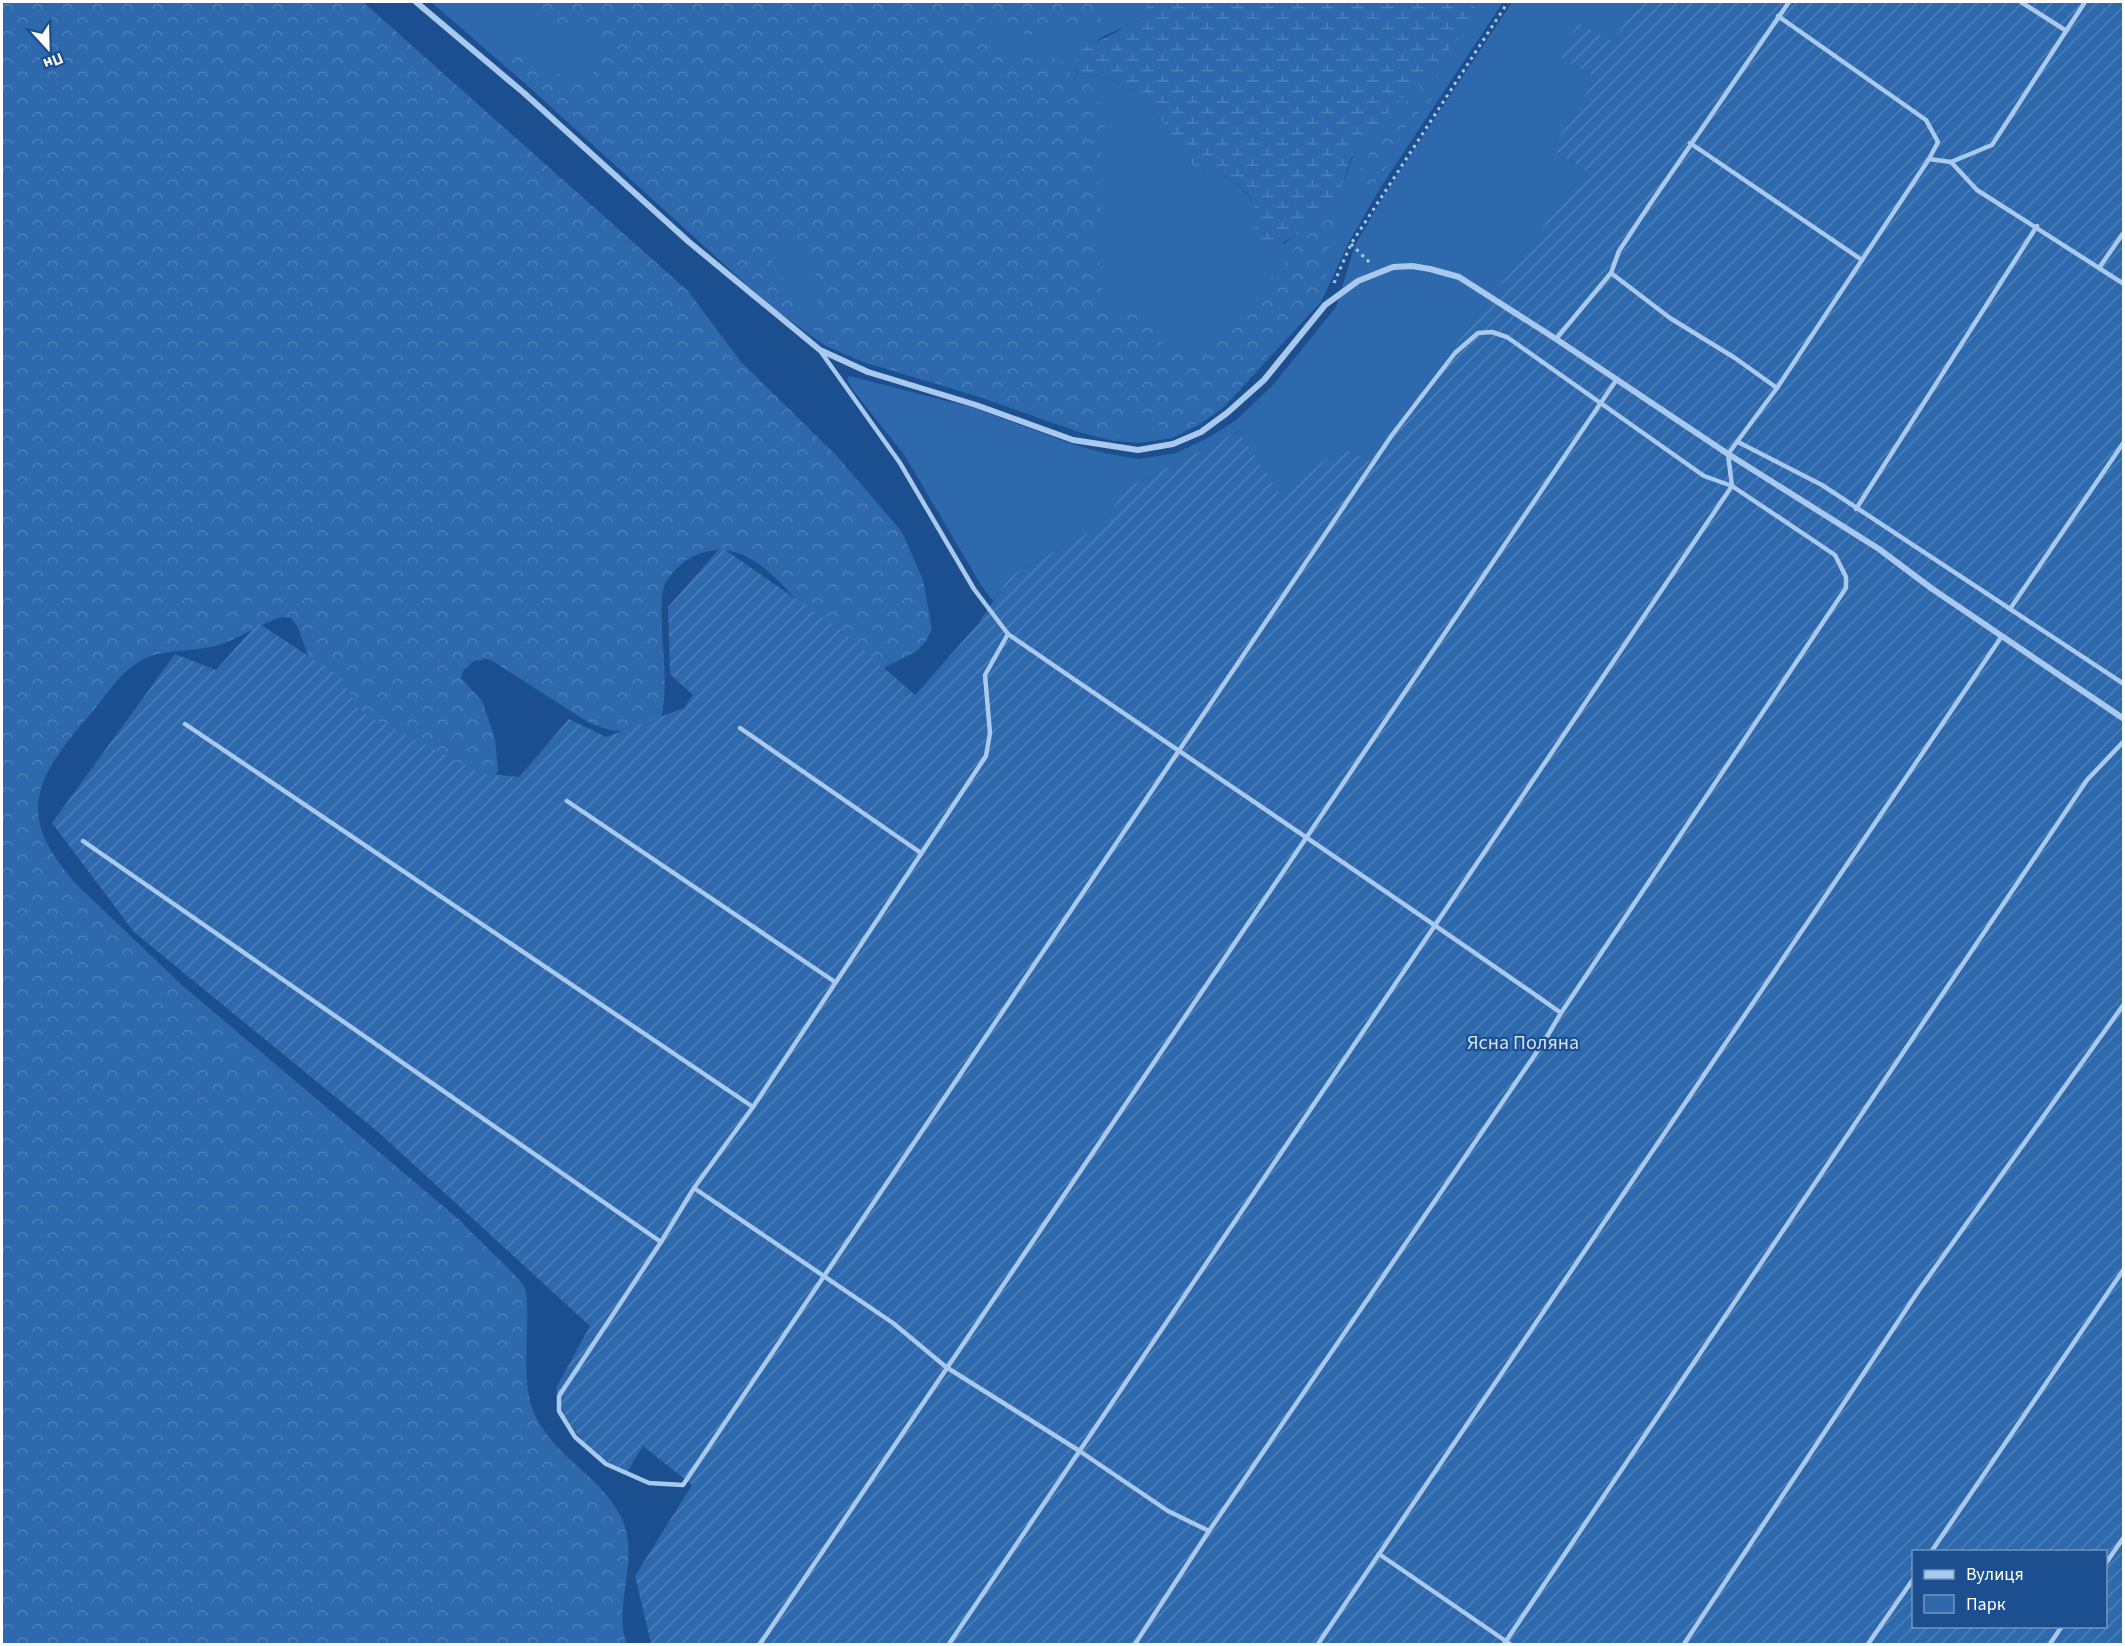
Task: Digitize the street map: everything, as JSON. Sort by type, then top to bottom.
[{"type":"street","points":[[416,2],[524,93],[689,242],[820,350],[868,372],[976,405],[1074,440],[1138,450],[1173,444],[1201,432],[1227,413],[1264,380],[1325,305],[1358,281],[1382,270],[1412,266],[1459,277],[1728,454],[1880,549],[1931,588],[2124,719]]},
{"type":"lane","points":[[1556,339],[1611,273],[1619,251],[1690,143],[1789,2]]},
{"type":"lane","points":[[2021,2],[2065,30]]},
{"type":"lane","points":[[1929,159],[1951,162],[1992,145],[2085,2]]},
{"type":"lane","points":[[949,1644],[1078,1450],[1732,486],[1728,454],[1777,388],[1938,142],[1926,120],[1778,16]]},
{"type":"lane","points":[[1690,143],[1862,260]]},
{"type":"lane","points":[[1951,162],[1977,190],[2037,226],[2124,284]]},
{"type":"lane","points":[[1856,509],[2037,226]]},
{"type":"lane","points":[[2099,267],[2124,232]]},
{"type":"lane","points":[[1611,273],[1670,318],[1735,358],[1777,388]]},
{"type":"lane","points":[[1008,634],[985,675],[990,733],[986,756],[753,1107],[694,1188],[559,1396],[559,1411],[575,1437],[588,1450],[622,1474],[649,1483],[683,1485],[1392,435],[1455,353],[1478,333],[1492,332],[1507,337],[1704,476],[1732,486],[1835,555],[1846,577],[1846,588],[1560,1013],[1532,1060],[1135,1644]]},
{"type":"lane","points":[[820,350],[900,463],[974,589],[1008,634],[1436,925],[1560,1013]]},
{"type":"lane","points":[[760,1644],[1617,380]]},
{"type":"lane","points":[[1738,442],[1822,485],[2124,684]]},
{"type":"lane","points":[[2010,609],[2124,442]]},
{"type":"lane","points":[[1318,1644],[2002,636]]},
{"type":"lane","points":[[185,724],[753,1107]]},
{"type":"lane","points":[[740,728],[921,854]]},
{"type":"lane","points":[[1379,1554],[1506,1643],[2088,780],[2124,741]]},
{"type":"lane","points":[[567,801],[835,982]]},
{"type":"lane","points":[[83,841],[661,1242]]},
{"type":"lane","points":[[1684,1644],[1919,1290],[2124,1005]]},
{"type":"lane","points":[[694,1188],[893,1323],[946,1367],[1078,1450],[1168,1511],[1209,1532]]},
{"type":"lane","points":[[1932,1550],[2124,1269]]},
{"type":"lane","points":[[2107,1562],[2124,1537]]},
{"type":"lane","points":[[1868,1644],[1912,1581]]},
{"type":"lane","points":[[2050,1644],[2061,1628]]},
{"type":"path","points":[[1325,305],[1350,244],[1508,2]]},
{"type":"path","points":[[1350,244],[1364,258],[1382,270]]},
{"type":"green space","points":[[2,2],[363,2],[688,291],[741,362],[837,456],[902,532],[923,580],[932,629],[926,641],[917,651],[882,669],[829,634],[768,571],[752,560],[735,552],[716,550],[696,555],[673,572],[664,587],[662,612],[665,685],[661,719],[633,730],[617,731],[588,722],[487,659],[474,661],[463,671],[461,678],[482,701],[495,738],[498,771],[493,778],[391,754],[312,666],[297,626],[291,618],[282,617],[215,646],[161,654],[136,663],[116,682],[57,756],[45,777],[39,797],[39,817],[45,838],[58,861],[79,887],[183,986],[456,1217],[519,1279],[525,1288],[527,1300],[527,1374],[530,1401],[534,1413],[554,1443],[607,1496],[618,1510],[625,1527],[628,1557],[622,1617],[627,1644],[2,1644]]},
{"type":"green space","points":[[431,2],[1148,2],[1143,16],[1103,37],[1091,47],[1074,66],[1077,74],[1104,76],[1132,89],[1162,121],[1191,164],[1228,178],[1247,194],[1254,203],[1255,212],[1284,244],[1314,221],[1333,200],[1359,148],[1386,115],[1458,38],[1477,2],[1503,2],[1381,187],[1349,242],[1321,302],[1224,407],[1199,425],[1172,438],[1139,443],[1113,441],[1079,432],[979,397],[863,362],[824,345],[771,307],[529,87]]},
{"type":"green space","points":[[538,2],[1107,2],[1099,23],[1088,25],[1069,22],[1039,36],[1013,31],[988,17],[976,23],[977,34],[991,48],[1012,54],[1044,56],[1058,60],[1066,64],[1070,74],[1088,83],[1095,92],[1105,124],[1104,146],[1099,160],[1098,173],[1101,217],[1093,239],[1093,252],[1103,270],[1101,293],[1104,304],[1120,314],[1143,315],[1167,347],[1172,350],[1185,355],[1198,354],[1211,347],[1241,317],[1312,228],[1327,215],[1338,212],[1342,229],[1325,254],[1326,281],[1323,290],[1230,399],[1204,420],[1174,435],[1161,431],[1153,415],[1143,413],[1125,420],[1124,432],[1117,437],[1104,435],[1022,407],[880,366],[830,345],[814,331],[813,325],[818,303],[816,277],[808,249],[802,243],[796,239],[783,240],[774,253],[772,263],[794,292],[796,304],[790,312],[783,313],[673,213],[575,117],[517,75],[511,65],[512,57],[516,53],[540,62],[576,85],[590,76],[598,63],[599,48],[593,33],[550,24],[542,15]]},
{"type":"green space","points":[[1148,2],[1477,2],[1469,21],[1446,54],[1357,150],[1352,157],[1340,190],[1331,203],[1311,224],[1287,241],[1264,244],[1255,237],[1254,203],[1247,193],[1228,178],[1191,164],[1162,121],[1132,89],[1104,76],[1078,74],[1074,66],[1080,50],[1131,23],[1146,9]]},
{"type":"green space","points":[[1512,2],[1640,2],[1612,42],[1557,55],[1596,78],[1551,150],[1585,170],[1370,461],[1343,448],[1279,493],[1239,431],[1127,488],[1100,526],[1010,576],[993,601],[981,585],[905,456],[852,389],[847,379],[849,376],[974,408],[1072,444],[1108,454],[1139,459],[1176,453],[1206,439],[1235,421],[1272,386],[1336,307],[1355,245],[1387,191]]},
{"type":"green space","name":"Ясна Поляна","points":[[1640,2],[2123,2],[2123,1644],[651,1644],[635,1576],[692,1485],[643,1446],[626,1474],[588,1448],[564,1416],[556,1388],[590,1326],[378,1132],[134,932],[52,823],[175,654],[216,670],[258,623],[341,677],[360,712],[481,773],[519,777],[569,719],[606,737],[684,708],[693,695],[670,674],[668,607],[721,547],[842,631],[915,695],[978,624],[1010,576],[1100,526],[1127,488],[1239,431],[1279,492],[1343,448],[1370,461],[1585,170],[1551,150],[1596,78],[1557,55],[1579,24],[1612,41]]},
{"type":"green space","points":[[1436,75],[1441,77],[1442,81],[1431,100],[1396,137],[1383,176],[1371,185],[1358,186],[1355,182],[1356,174],[1367,161],[1372,139],[1426,80]]}]
